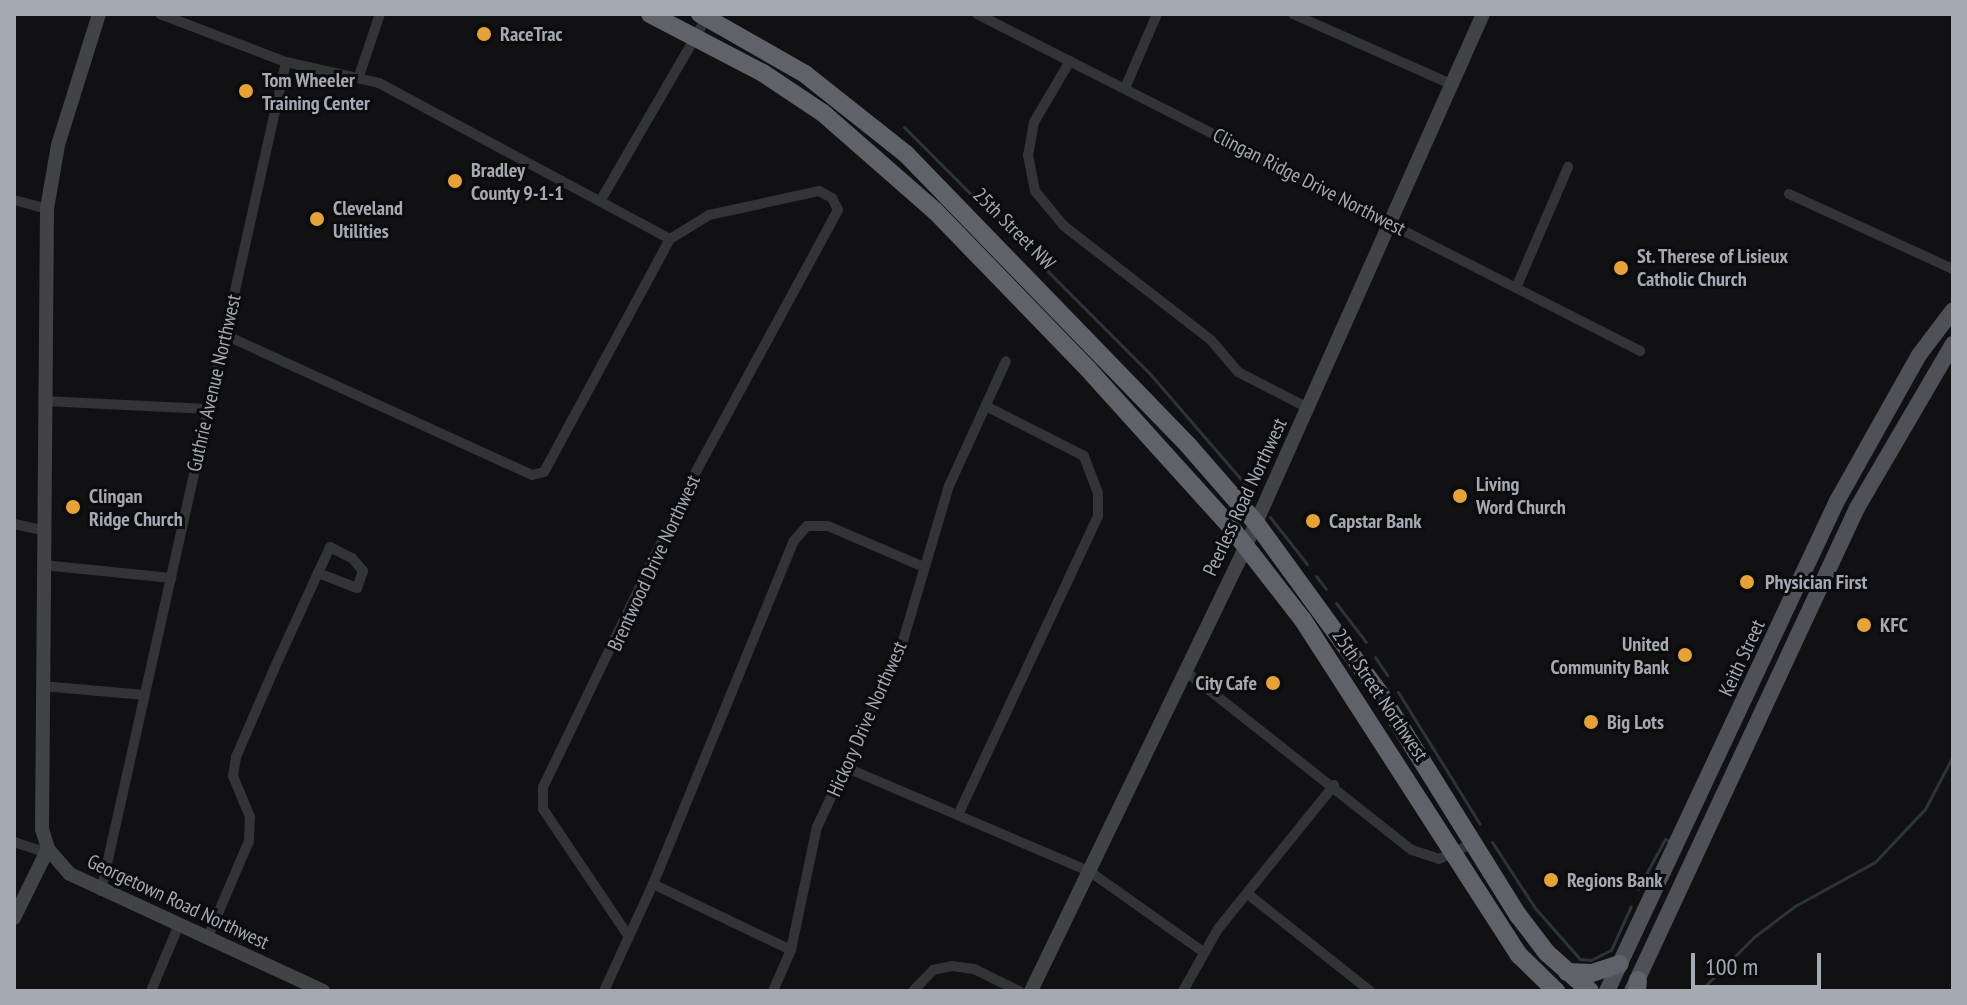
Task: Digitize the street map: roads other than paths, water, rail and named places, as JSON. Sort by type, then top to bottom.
[{"type":"highway","points":[[650,14],[696,36]]},
{"type":"highway","name":"25th Street NW","points":[[705,15],[805,74],[906,154],[1107,357],[1256,523]]},
{"type":"highway","name":"25th Street Northwest","points":[[696,36],[823,113],[879,158],[935,211],[1149,437],[1245,547],[1351,688],[1519,955],[1556,991]]},
{"type":"highway","name":"25th Street Northwest","points":[[1256,523],[1379,692],[1518,915],[1567,972],[1590,991]]},
{"type":"highway","points":[[1567,972],[1592,973],[1620,964]]},
{"type":"main road","name":"Keith Street","points":[[1607,991],[1837,501],[1901,386],[1953,310]]},
{"type":"main road","name":"Keith Street","points":[[1636,987],[1881,464],[1913,405],[1953,344]]},
{"type":"main road","points":[[1901,386],[1925,386]]},
{"type":"main road","points":[[1874,432],[1904,406],[1913,405]]},
{"type":"main road","points":[[1837,501],[1856,495],[1868,472],[1881,464]]},
{"type":"main road","points":[[1800,632],[1823,566],[1817,545]]},
{"type":"street","points":[[14,918],[46,851],[42,829],[42,686],[47,209],[58,145],[99,14]]},
{"type":"street","points":[[160,14],[286,62],[359,76],[602,198],[670,239],[544,472],[519,472],[225,335]]},
{"type":"street","points":[[359,76],[380,14]]},
{"type":"street","name":"Clingan Ridge Drive Northwest","points":[[977,14],[1640,351]]},
{"type":"street","points":[[1125,88],[1157,14]]},
{"type":"street","points":[[1293,14],[1451,84]]},
{"type":"street","name":"Peerless Road Northwest","points":[[1031,991],[1245,547],[1483,14]]},
{"type":"street","points":[[602,198],[696,36],[705,15]]},
{"type":"street","points":[[1070,61],[1034,122],[1028,155],[1035,191],[1064,226],[1211,340],[1238,372],[1308,408]]},
{"type":"street","name":"Guthrie Avenue Northwest","points":[[101,891],[286,62]]},
{"type":"street","points":[[1516,288],[1568,167]]},
{"type":"street","name":"Brentwood Drive Northwest","points":[[629,937],[543,809],[543,787],[692,479],[838,210],[832,198],[819,191],[709,215],[670,239]]},
{"type":"street","points":[[1789,194],[1953,269]]},
{"type":"street","points":[[14,200],[47,209]]},
{"type":"street","name":"Hickory Drive Northwest","points":[[773,991],[791,950],[817,827],[900,651],[949,486],[988,407],[1006,361]]},
{"type":"street","points":[[44,401],[208,409]]},
{"type":"street","points":[[958,815],[1098,516],[1098,493],[1084,456],[1068,444],[988,407]]},
{"type":"street","points":[[1862,455],[1881,464]]},
{"type":"street","points":[[14,524],[43,530]]},
{"type":"street","points":[[604,991],[653,884],[793,542],[807,526],[828,526],[924,567]]},
{"type":"street","points":[[207,939],[249,841],[250,817],[233,776],[236,757],[318,573],[330,547],[352,558],[363,571],[357,588],[318,573]]},
{"type":"street","points":[[43,565],[171,578]]},
{"type":"street","points":[[1185,671],[1334,785],[1412,850],[1439,859],[1474,843]]},
{"type":"street","points":[[42,686],[145,695]]},
{"type":"street","points":[[847,768],[1089,871],[1202,951]]},
{"type":"street","points":[[1183,991],[1202,951],[1334,785]]},
{"type":"street","points":[[14,842],[46,851]]},
{"type":"street","name":"Georgetown Road Northwest","points":[[46,851],[70,874],[101,891],[207,939],[299,986],[323,991]]},
{"type":"street","points":[[653,884],[791,950]]},
{"type":"street","points":[[1249,895],[1370,991]]},
{"type":"street","points":[[151,991],[178,927]]},
{"type":"street","points":[[913,991],[933,970],[952,966],[974,969],[1019,991]]},
{"type":"waterway","points":[[904,127],[1151,375],[1251,491]]},
{"type":"waterway","points":[[1270,517],[1307,564]]},
{"type":"waterway","points":[[1316,576],[1326,589]]},
{"type":"waterway","points":[[1336,603],[1366,642]]},
{"type":"waterway","points":[[1375,657],[1387,675]]},
{"type":"waterway","points":[[1398,692],[1480,824]]},
{"type":"waterway","points":[[1700,991],[1754,937],[1795,906],[1875,862],[1925,809],[1953,756]]},
{"type":"waterway","points":[[1638,889],[1665,839],[1669,841]]},
{"type":"waterway","points":[[1492,842],[1535,908],[1580,959],[1591,960],[1611,950],[1631,906]]},
{"type":"place","name":"RaceTrac","points":[[484,34]]},
{"type":"place","name":"Tom Wheeler Training Center","points":[[246,91]]},
{"type":"place","name":"Bradley County 9-1-1","points":[[455,181]]},
{"type":"place","name":"Cleveland Utilities","points":[[317,219]]},
{"type":"place","name":"St. Therese of Lisieux Catholic Church","points":[[1621,268]]},
{"type":"place","name":"Living Word Church","points":[[1460,496]]},
{"type":"place","name":"Clingan Ridge Church","points":[[73,507]]},
{"type":"place","name":"Capstar Bank","points":[[1313,521]]},
{"type":"place","name":"Physician First","points":[[1747,582]]},
{"type":"place","name":"KFC","points":[[1864,625]]},
{"type":"place","name":"United Community Bank","points":[[1685,655]]},
{"type":"place","name":"City Cafe","points":[[1273,683]]},
{"type":"place","name":"Big Lots","points":[[1591,722]]},
{"type":"place","name":"Regions Bank","points":[[1551,880]]}]
